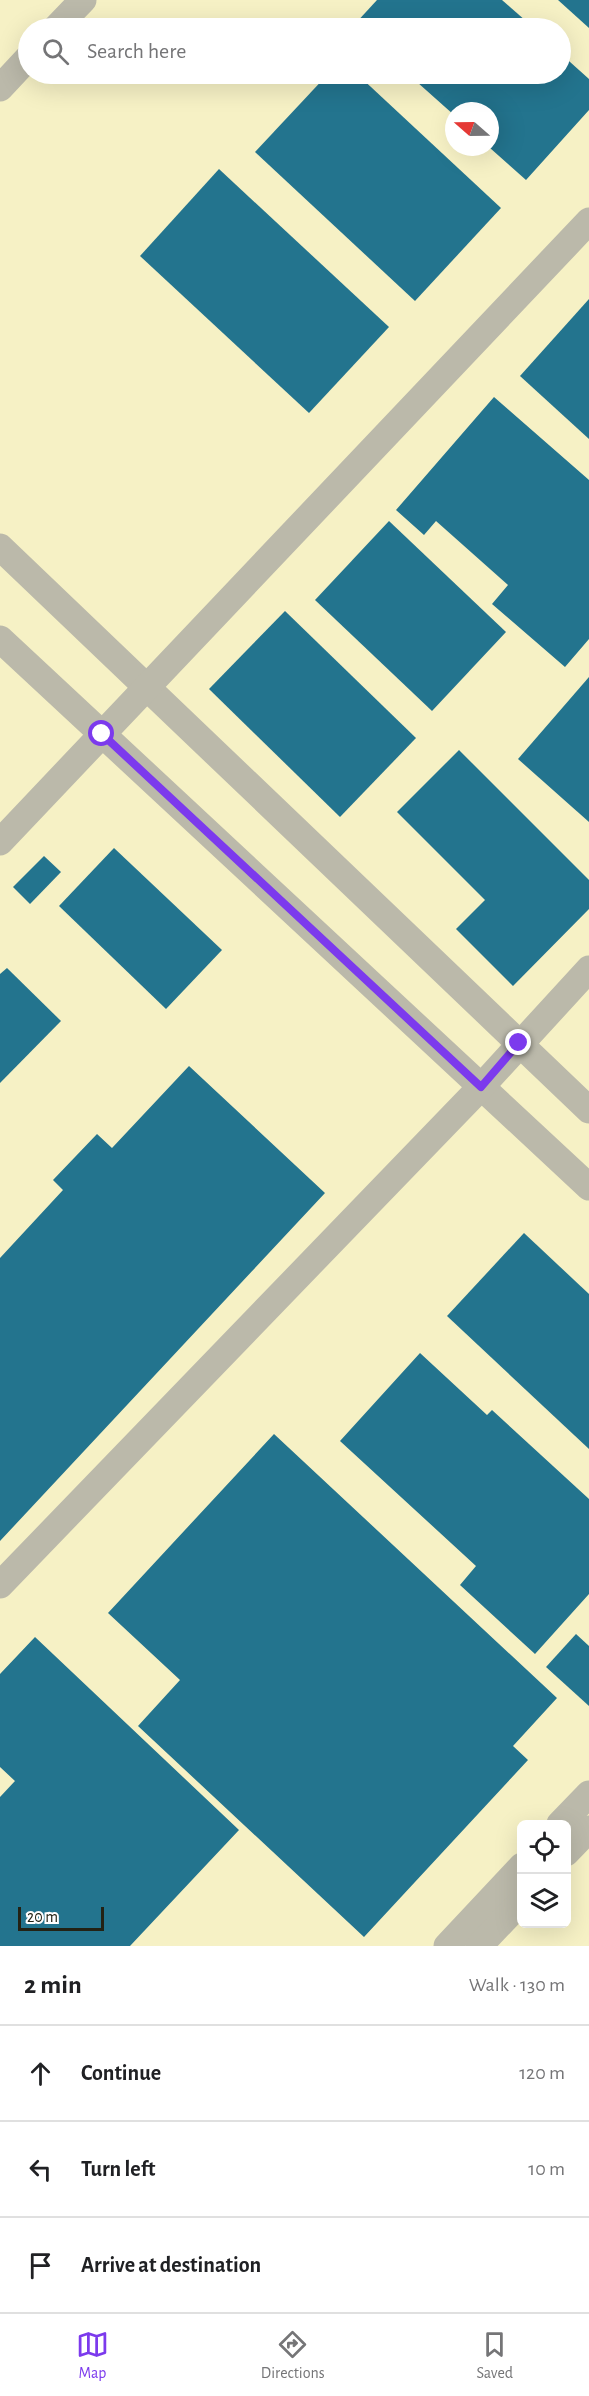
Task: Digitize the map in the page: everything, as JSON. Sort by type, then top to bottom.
[{"type":"street","points":[[66,18],[83,0]]},
{"type":"street","points":[[0,88],[18,69]]},
{"type":"street","points":[[0,842],[589,221]]},
{"type":"street","points":[[0,548],[589,1110]]},
{"type":"street","points":[[0,639],[589,1187]]},
{"type":"street","points":[[0,1585],[481,1087],[589,969]]},
{"type":"street","points":[[564,1820],[589,1794]]},
{"type":"street","points":[[571,1849],[589,1829]]},
{"type":"street","points":[[447,1946],[517,1871]]},
{"type":"street","points":[[480,1946],[517,1906]]},
{"type":"shaded area","points":[[0,0],[589,0],[589,1946],[0,1946]]},
{"type":"building","points":[[377,0],[502,0],[523,18],[360,18]]},
{"type":"building","points":[[558,0],[589,0],[589,28]]},
{"type":"building","points":[[571,63],[589,79],[589,110],[526,180],[499,156],[499,102],[445,102],[445,107],[419,84],[571,84]]},
{"type":"building","points":[[319,84],[368,84],[501,208],[415,301],[255,152]]},
{"type":"building","points":[[219,169],[389,327],[309,413],[140,256]]},
{"type":"building","points":[[589,299],[589,439],[520,376]]},
{"type":"building","points":[[494,397],[589,480],[589,639],[565,667],[492,604],[508,585],[436,521],[424,535],[396,510]]},
{"type":"building","points":[[389,521],[506,632],[432,711],[315,600]]},
{"type":"building","points":[[285,611],[416,738],[340,817],[209,689]]},
{"type":"building","points":[[589,677],[589,822],[518,759]]},
{"type":"building","points":[[459,750],[589,880],[589,909],[513,986],[456,929],[485,900],[397,812]]},
{"type":"building","points":[[114,848],[222,950],[166,1009],[59,906]]},
{"type":"building","points":[[44,856],[61,872],[30,904],[13,887]]},
{"type":"building","points":[[7,968],[61,1021],[0,1083],[0,974]]},
{"type":"building","points":[[189,1066],[325,1193],[0,1541],[0,1258],[63,1190],[53,1180],[97,1134],[112,1148]]},
{"type":"building","points":[[524,1233],[589,1294],[589,1449],[447,1316]]},
{"type":"building","points":[[420,1353],[487,1415],[492,1410],[589,1499],[589,1594],[535,1654],[460,1585],[476,1566],[340,1441]]},
{"type":"building","points":[[274,1434],[557,1698],[513,1746],[528,1760],[364,1937],[138,1726],[180,1680],[108,1613]]},
{"type":"building","points":[[576,1634],[589,1646],[589,1706],[546,1667]]},
{"type":"building","points":[[35,1637],[239,1830],[130,1946],[0,1946],[0,1797],[15,1781],[0,1767],[0,1674]]},
{"type":"route","points":[[102,734],[481,1087],[519,1043]]}]
